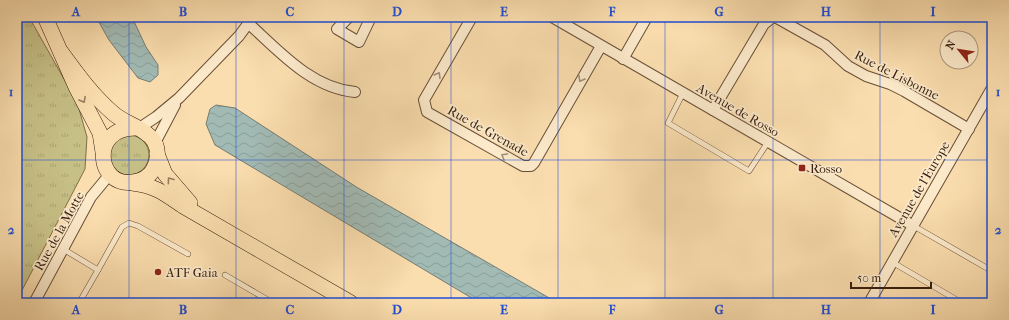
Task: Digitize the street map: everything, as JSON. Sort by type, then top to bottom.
[{"type":"main road","points":[[45,17],[76,87],[100,132],[103,160],[110,174],[116,179],[151,186],[351,303]]},
{"type":"main road","points":[[61,52],[99,100],[115,115],[145,132],[156,148],[165,174],[171,183],[206,219]]},
{"type":"main road","points":[[102,152],[105,143],[110,136],[117,131],[136,128]]},
{"type":"main road","points":[[130,183],[146,177],[153,171],[156,163],[156,148]]},
{"type":"street","points":[[348,17],[338,29],[359,42],[371,17]]},
{"type":"street","name":"Rue de Grenade","points":[[472,17],[424,100],[425,108],[427,112],[523,166],[531,166],[534,163],[601,46]]},
{"type":"street","name":"Avenue de Rosso","points":[[552,17],[912,225]]},
{"type":"street","points":[[623,58],[647,17]]},
{"type":"street","name":"Rue de Lisbonne","points":[[713,110],[764,24],[774,17],[825,45],[848,66],[866,76],[890,84],[904,91],[969,129]]},
{"type":"street","points":[[136,128],[156,117],[179,98],[238,36],[248,19],[297,68],[340,91],[355,92]]},
{"type":"street","name":"Avenue de l'Europe","points":[[869,303],[912,225],[992,88]]},
{"type":"street","points":[[156,148],[179,98]]},
{"type":"street","name":"Rue de la Motte","points":[[34,303],[91,196],[110,174]]},
{"type":"lane","points":[[683,93],[668,123],[749,171],[768,142]]},
{"type":"lane","points":[[79,303],[122,227],[129,223],[138,226],[188,254]]},
{"type":"lane","points":[[912,225],[992,272]]},
{"type":"lane","points":[[63,249],[98,270]]},
{"type":"lane","points":[[892,262],[962,303]]},
{"type":"lane","points":[[225,275],[273,303]]},
{"type":"green space","points":[[20,17],[29,17],[77,102],[87,137],[85,169],[17,300],[17,19]]},
{"type":"green space","points":[[129,135],[137,137],[143,141],[147,147],[149,155],[147,163],[143,169],[137,173],[129,175],[121,173],[115,169],[111,163],[109,155],[111,147],[115,141],[121,137]]},
{"type":"water","points":[[96,17],[132,17],[146,47],[158,65],[158,75],[150,82],[138,78],[109,40]]},
{"type":"water","points":[[216,105],[235,108],[358,188],[558,303],[480,303],[215,145],[206,124],[210,109]]},
{"type":"place","name":"Rosso","points":[[802,168]]},
{"type":"place","name":"ATF Gaia","points":[[158,272]]}]
